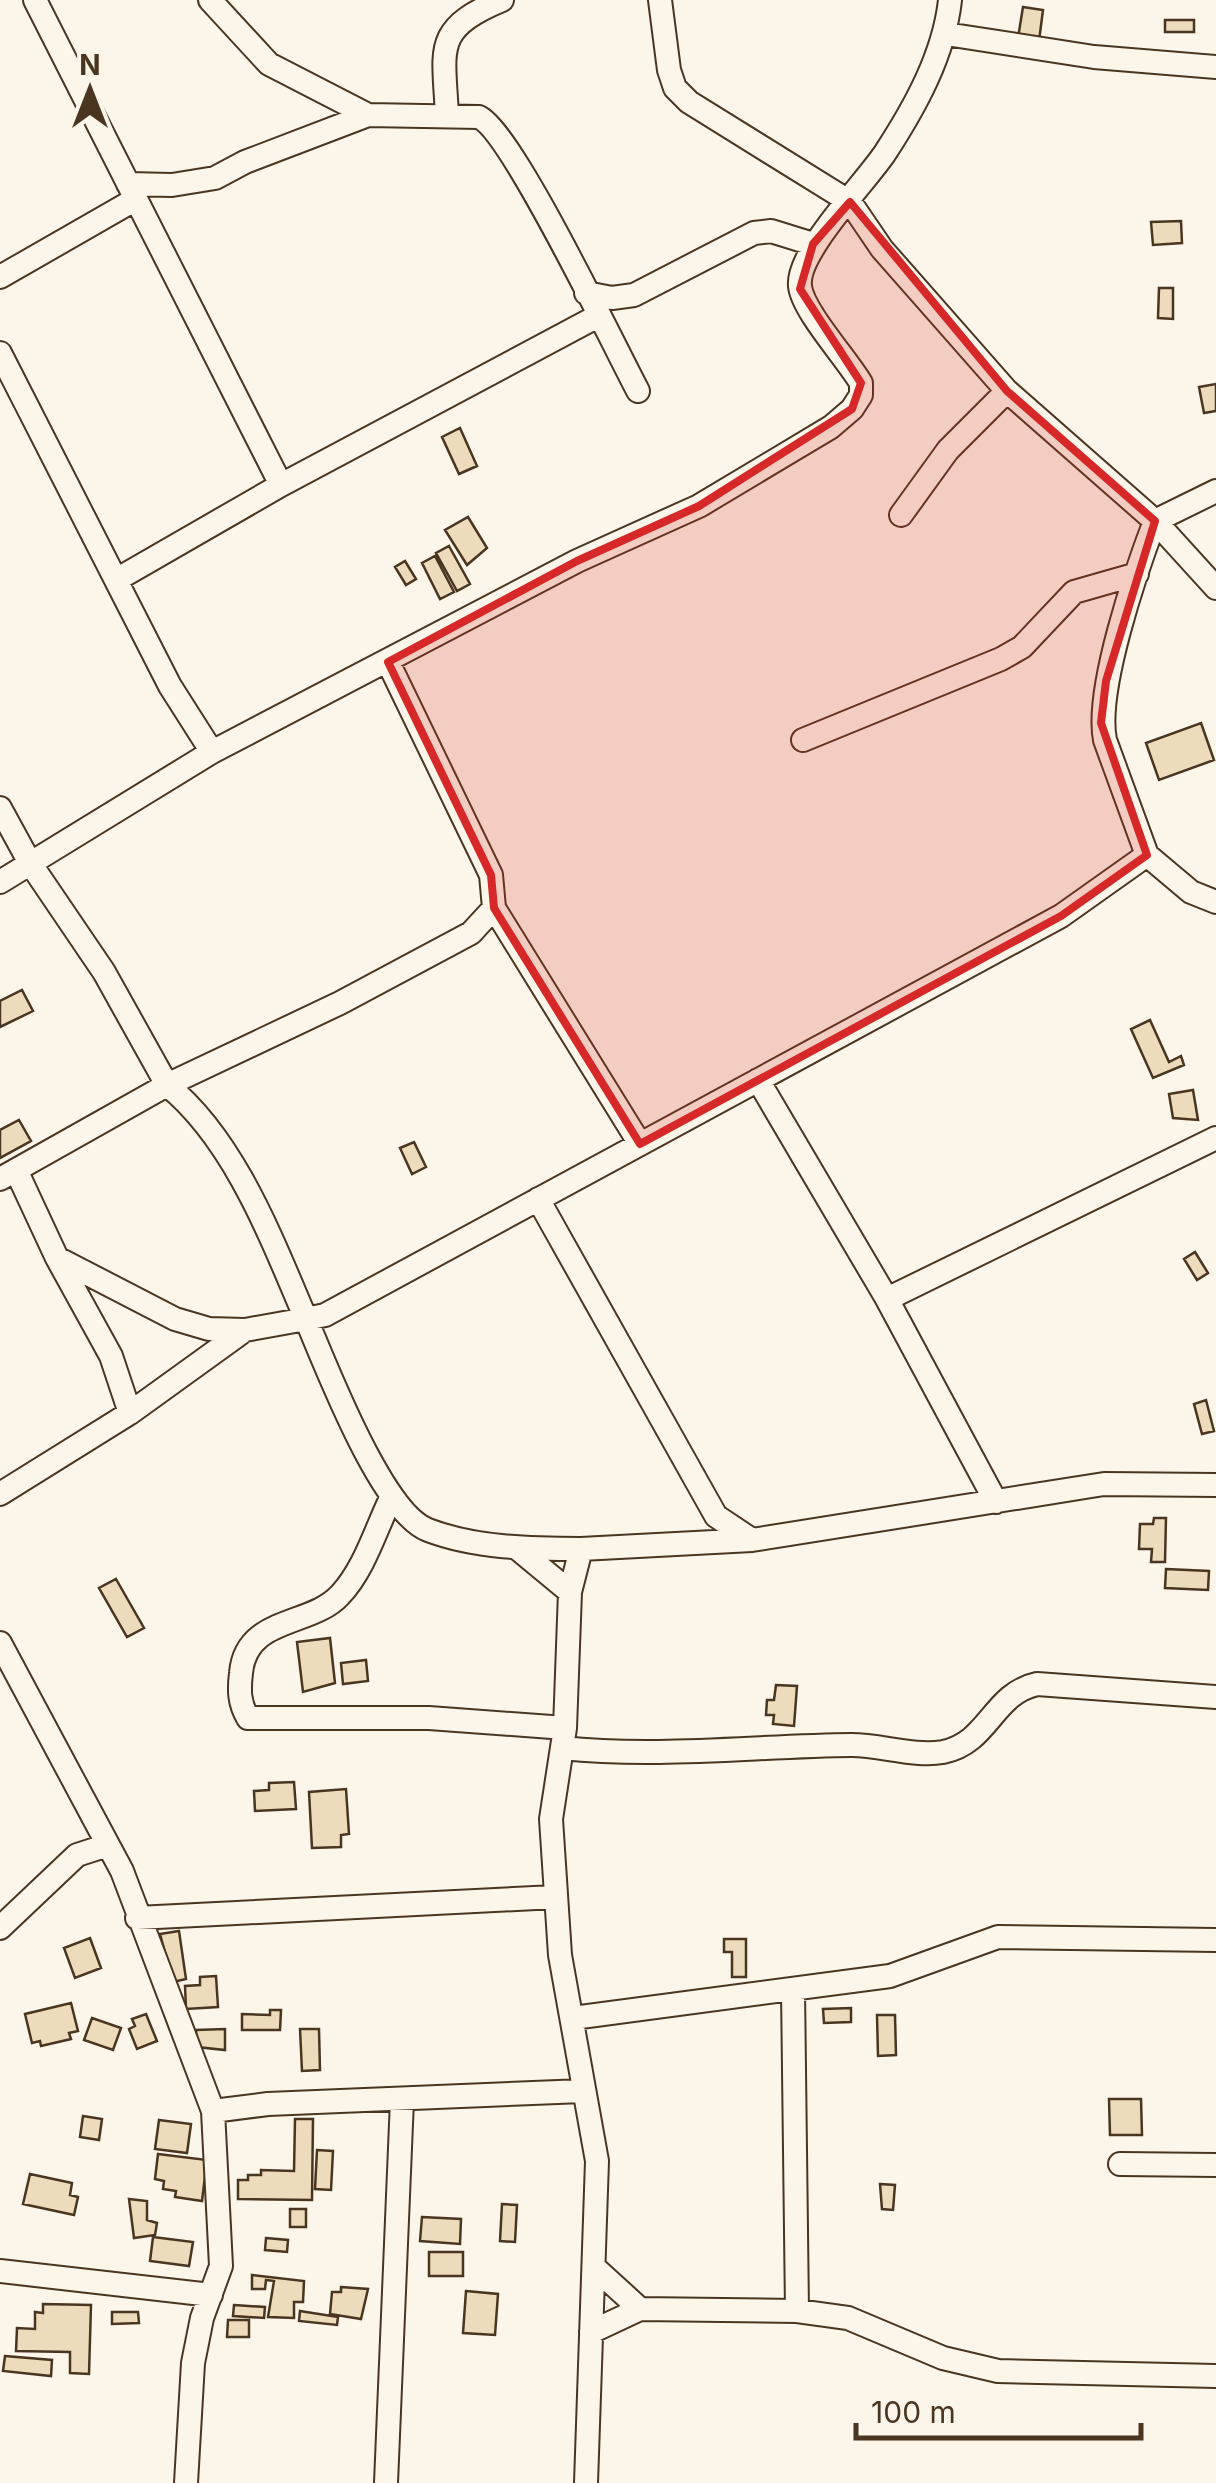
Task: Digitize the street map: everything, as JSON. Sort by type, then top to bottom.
[{"type":"street","points":[[35,0],[281,485]]},
{"type":"street","points":[[210,0],[269,64],[368,114]]},
{"type":"street","points":[[447,116],[446,44],[453,27],[502,0]]},
{"type":"street","points":[[660,0],[676,88],[689,102],[850,202],[882,249],[1007,391],[1154,521],[1216,588]]},
{"type":"street","points":[[0,882],[212,752],[577,560],[700,506],[830,428],[852,409],[860,396],[860,383],[800,288],[813,244],[850,202],[909,113],[946,34],[950,0]]},
{"type":"street","points":[[946,34],[1094,57],[1216,67]]},
{"type":"street","points":[[0,277],[132,192],[215,178],[245,162],[368,114],[479,118],[491,123],[503,137],[638,391]]},
{"type":"street","points":[[586,293],[612,298],[634,294],[754,233],[771,231],[813,244]]},
{"type":"street","points":[[116,580],[281,485],[598,316]]},
{"type":"street","points":[[0,353],[170,686],[212,752]]},
{"type":"street","points":[[901,515],[948,450],[1007,391]]},
{"type":"street","points":[[1216,490],[1154,521],[1106,681],[1101,723],[1147,855],[1190,892],[1216,902]]},
{"type":"street","points":[[803,740],[1000,659],[1022,647],[1074,592],[1137,574]]},
{"type":"street","points":[[388,662],[492,874],[494,908],[640,1144]]},
{"type":"street","points":[[0,808],[30,863],[104,972],[166,1085],[212,1130],[266,1226],[352,1424],[391,1498],[425,1530],[518,1548],[581,1550],[702,1544],[752,1540],[1104,1484],[1216,1485]]},
{"type":"street","points":[[57,1258],[175,1319],[208,1329],[245,1330],[306,1319],[370,1293],[1061,916],[1147,855]]},
{"type":"street","points":[[130,1413],[111,1356],[8,1175],[166,1085],[340,1003],[471,934],[494,908]]},
{"type":"street","points":[[758,1080],[887,1299],[996,1502]]},
{"type":"street","points":[[887,1299],[1216,1138]]},
{"type":"street","points":[[538,1199],[716,1516],[752,1540]]},
{"type":"street","points":[[0,1494],[130,1413],[245,1330]]},
{"type":"street","points":[[391,1498],[344,1592],[330,1606],[292,1618],[250,1645],[241,1666],[240,1696],[248,1718],[429,1718],[564,1738],[623,1755],[863,1745],[939,1752],[966,1745],[982,1733],[999,1704],[1017,1688],[1037,1684],[1216,1697]]},
{"type":"street","points":[[702,1544],[716,1516]]},
{"type":"street","points":[[518,1548],[570,1592]]},
{"type":"street","points":[[581,1550],[570,1592],[564,1738],[551,1818],[555,1897],[597,2161],[586,2483]]},
{"type":"street","points":[[0,1643],[122,1871],[213,2111],[222,2266],[193,2364],[186,2483]]},
{"type":"street","points":[[0,1928],[77,1855],[108,1844]]},
{"type":"street","points":[[137,1918],[555,1897]]},
{"type":"street","points":[[573,2018],[890,1976],[998,1938],[1216,1940]]},
{"type":"street","points":[[793,1989],[797,2311]]},
{"type":"street","points":[[213,2111],[583,2091]]},
{"type":"street","points":[[386,2483],[402,2100]]},
{"type":"street","points":[[1120,2164],[1216,2165]]},
{"type":"street","points":[[594,2267],[640,2310]]},
{"type":"street","points":[[0,2271],[212,2295]]},
{"type":"street","points":[[591,2332],[640,2310],[797,2311],[848,2318],[943,2358],[998,2371],[1216,2376]]},
{"type":"highlighted area","points":[[850,202],[1007,391],[1155,521],[1106,681],[1101,723],[1147,855],[1061,916],[640,1144],[494,908],[491,875],[388,662],[577,561],[699,506],[852,409],[861,383],[800,289],[813,244]]},
{"type":"building","points":[[1023,7],[1043,10],[1039,41],[1018,38]]},
{"type":"building","points":[[1165,20],[1194,20],[1194,32],[1165,32]]},
{"type":"building","points":[[1181,221],[1182,243],[1153,245],[1151,222]]},
{"type":"building","points":[[1159,288],[1173,288],[1173,319],[1158,318]]},
{"type":"building","points":[[1216,384],[1216,411],[1204,413],[1199,387]]},
{"type":"building","points":[[460,428],[477,466],[459,474],[442,437]]},
{"type":"building","points":[[468,517],[487,548],[467,565],[445,530]]},
{"type":"building","points":[[449,546],[470,584],[457,591],[436,553]]},
{"type":"building","points":[[435,556],[454,592],[440,599],[422,563]]},
{"type":"building","points":[[405,561],[416,579],[406,585],[395,567]]},
{"type":"building","points":[[1201,723],[1214,760],[1159,780],[1146,743]]},
{"type":"building","points":[[22,990],[33,1011],[0,1027],[0,1001]]},
{"type":"building","points":[[1150,1020],[1169,1062],[1181,1056],[1184,1065],[1153,1078],[1131,1029]]},
{"type":"building","points":[[1193,1090],[1198,1120],[1173,1118],[1169,1094]]},
{"type":"building","points":[[19,1120],[31,1141],[0,1158],[0,1130]]},
{"type":"building","points":[[414,1142],[426,1167],[412,1174],[400,1148]]},
{"type":"building","points":[[1195,1252],[1208,1273],[1197,1280],[1184,1259]]},
{"type":"building","points":[[1206,1400],[1214,1431],[1202,1434],[1194,1404]]},
{"type":"building","points":[[1154,1518],[1166,1518],[1165,1562],[1151,1562],[1152,1549],[1139,1549],[1140,1524],[1153,1524]]},
{"type":"building","points":[[1166,1569],[1209,1571],[1208,1590],[1165,1588]]},
{"type":"building","points":[[116,1579],[144,1628],[127,1637],[99,1588]]},
{"type":"building","points":[[330,1638],[335,1683],[303,1692],[297,1642]]},
{"type":"building","points":[[366,1660],[368,1681],[343,1684],[341,1663]]},
{"type":"building","points":[[776,1685],[797,1686],[794,1726],[773,1724],[774,1715],[766,1715],[767,1700],[774,1700]]},
{"type":"building","points":[[294,1782],[296,1809],[255,1811],[254,1791],[269,1790],[269,1783]]},
{"type":"building","points":[[346,1789],[349,1834],[341,1835],[341,1847],[312,1848],[309,1792]]},
{"type":"building","points":[[179,1931],[186,1979],[173,1982],[160,1934]]},
{"type":"building","points":[[90,1938],[101,1968],[75,1978],[64,1948]]},
{"type":"building","points":[[724,1939],[746,1939],[746,1977],[732,1977],[732,1952],[724,1952]]},
{"type":"building","points":[[216,1976],[218,2007],[186,2009],[185,1986],[200,1985],[200,1977]]},
{"type":"building","points":[[71,2003],[78,2031],[69,2033],[71,2039],[41,2046],[40,2041],[32,2043],[25,2014]]},
{"type":"building","points":[[851,2008],[851,2022],[824,2023],[823,2009]]},
{"type":"building","points":[[270,2010],[281,2010],[280,2030],[242,2030],[242,2014],[270,2015]]},
{"type":"building","points":[[146,2014],[157,2041],[137,2049],[129,2029],[135,2026],[132,2019]]},
{"type":"building","points":[[877,2015],[895,2015],[896,2055],[878,2056]]},
{"type":"building","points":[[92,2018],[121,2028],[113,2050],[84,2040]]},
{"type":"building","points":[[225,2029],[225,2050],[197,2047],[196,2030]]},
{"type":"building","points":[[300,2029],[319,2029],[320,2070],[302,2071]]},
{"type":"building","points":[[1109,2099],[1141,2099],[1142,2135],[1110,2135]]},
{"type":"building","points":[[83,2116],[102,2119],[99,2140],[80,2137]]},
{"type":"building","points":[[295,2119],[313,2119],[312,2200],[238,2199],[238,2180],[248,2180],[248,2175],[261,2175],[261,2170],[294,2171]]},
{"type":"building","points":[[159,2120],[191,2124],[187,2153],[155,2149]]},
{"type":"building","points":[[317,2150],[333,2151],[331,2190],[315,2189]]},
{"type":"building","points":[[158,2154],[207,2160],[202,2201],[175,2197],[176,2191],[163,2189],[164,2181],[155,2179]]},
{"type":"building","points":[[30,2174],[72,2183],[70,2195],[78,2197],[74,2215],[23,2204]]},
{"type":"building","points":[[880,2184],[895,2185],[893,2210],[882,2209]]},
{"type":"building","points":[[129,2199],[147,2201],[147,2220],[157,2223],[155,2235],[134,2238]]},
{"type":"building","points":[[502,2204],[517,2205],[515,2242],[500,2241]]},
{"type":"building","points":[[290,2209],[306,2209],[306,2227],[290,2227]]},
{"type":"building","points":[[422,2217],[461,2219],[460,2244],[420,2241]]},
{"type":"building","points":[[153,2237],[193,2242],[189,2266],[150,2261]]},
{"type":"building","points":[[266,2238],[288,2240],[287,2252],[265,2250]]},
{"type":"building","points":[[429,2252],[463,2252],[463,2276],[429,2276]]},
{"type":"building","points":[[252,2275],[304,2281],[303,2302],[294,2302],[294,2318],[268,2317],[274,2281],[266,2280],[265,2289],[252,2289]]},
{"type":"building","points":[[341,2287],[368,2289],[361,2319],[330,2314],[332,2292],[341,2292]]},
{"type":"building","points":[[466,2291],[498,2294],[495,2335],[463,2333]]},
{"type":"building","points":[[43,2304],[91,2305],[89,2374],[70,2373],[70,2352],[16,2351],[17,2328],[35,2329],[35,2312],[43,2313]]},
{"type":"building","points":[[234,2305],[265,2307],[264,2318],[233,2316]]},
{"type":"building","points":[[300,2311],[338,2317],[337,2325],[299,2321]]},
{"type":"building","points":[[112,2312],[138,2312],[139,2323],[112,2324]]},
{"type":"building","points":[[228,2320],[249,2320],[249,2337],[227,2337]]},
{"type":"building","points":[[5,2356],[52,2360],[51,2376],[3,2371]]}]
